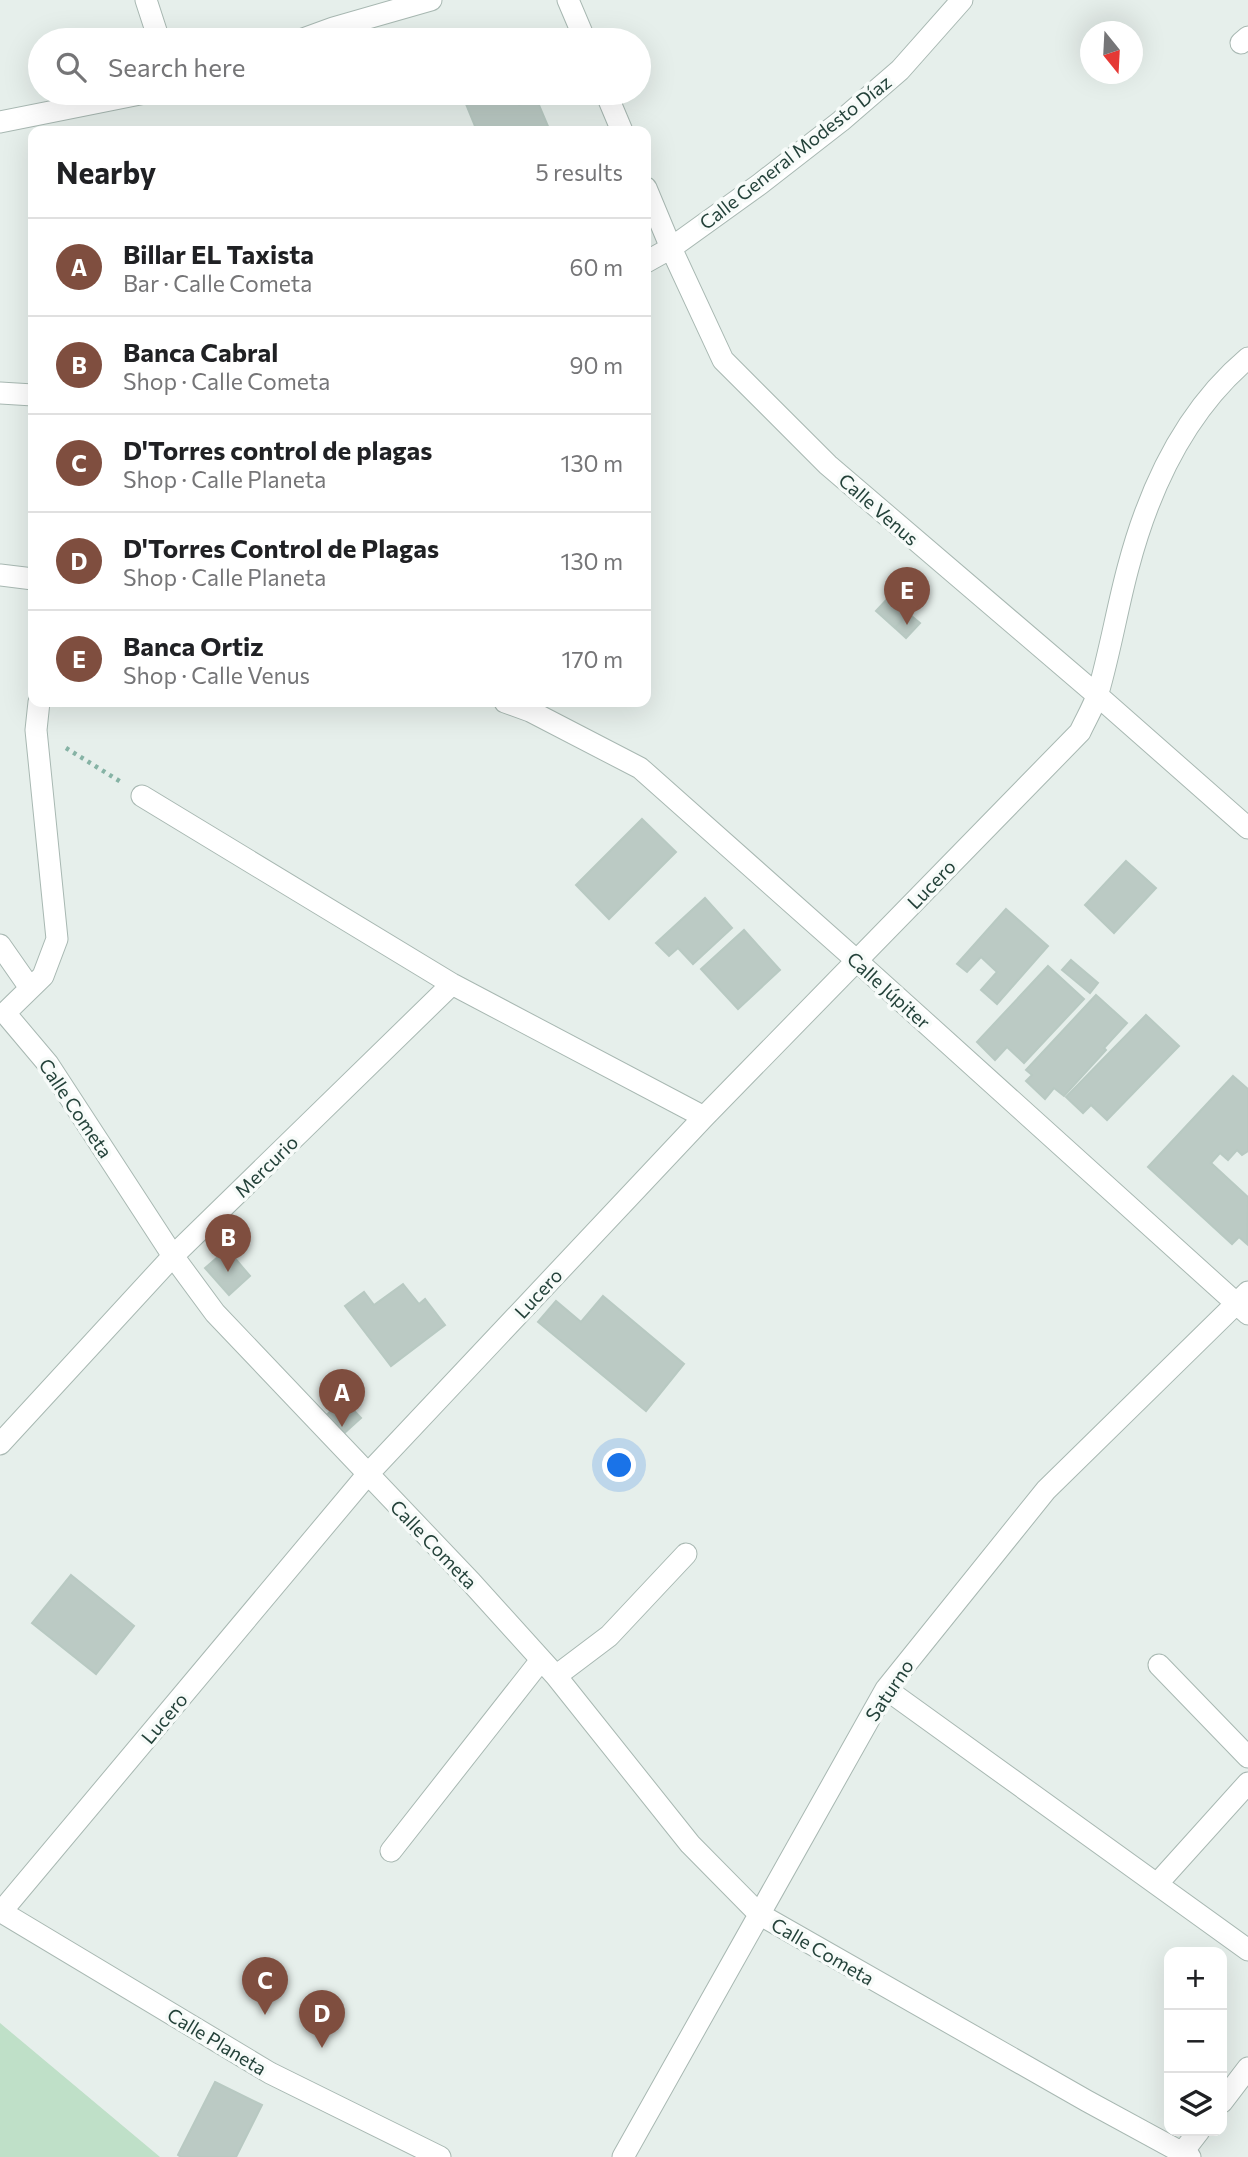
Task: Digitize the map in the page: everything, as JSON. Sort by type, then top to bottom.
[{"type":"street","points":[[146,0],[155,28]]},
{"type":"street","points":[[333,28],[431,0]]},
{"type":"street","points":[[568,0],[579,28]]},
{"type":"street","name":"Calle General Modesto Díaz","points":[[651,259],[671,248],[760,184],[841,121],[900,70],[962,0]]},
{"type":"street","points":[[0,122],[85,105]]},
{"type":"street","points":[[611,105],[620,126]]},
{"type":"street","name":"Calle Venus","points":[[651,200],[723,360],[828,465],[1248,828]]},
{"type":"street","name":"Lucero","points":[[0,1912],[367,1475],[704,1117],[1080,732],[1097,695],[1129,565],[1167,461],[1206,399],[1248,358]]},
{"type":"street","points":[[0,393],[28,395]]},
{"type":"street","points":[[0,575],[28,578]]},
{"type":"street","points":[[36,730],[38,707]]},
{"type":"street","name":"Calle Júpiter","points":[[519,707],[640,768],[1244,1303]]},
{"type":"street","name":"Calle Cometa","points":[[36,730],[57,939],[43,976],[3,1015],[48,1064],[173,1256],[215,1313],[471,1582],[556,1676],[690,1844],[758,1914],[1186,2155]]},
{"type":"street","points":[[142,796],[452,985],[704,1117]]},
{"type":"street","points":[[0,945],[30,988]]},
{"type":"street","name":"Mercurio","points":[[0,1444],[173,1256],[452,985]]},
{"type":"street","name":"Saturno","points":[[623,2157],[886,1689],[1045,1490],[1244,1303]]},
{"type":"street","points":[[556,1676],[609,1636],[686,1554]]},
{"type":"street","points":[[391,1851],[541,1660]]},
{"type":"street","points":[[1159,1665],[1248,1757]]},
{"type":"street","points":[[886,1689],[1248,1950]]},
{"type":"street","points":[[1157,1884],[1248,1783]]},
{"type":"street","name":"Calle Planeta","points":[[0,1912],[270,2073],[440,2157]]},
{"type":"street","points":[[1227,2095],[1248,2068]]},
{"type":"street","points":[[1186,2155],[1196,2136]]},
{"type":"path","points":[[36,730],[142,796]]},
{"type":"green space","points":[[0,2023],[160,2157],[0,2157]]},
{"type":"building","points":[[466,105],[539,105],[548,126],[475,126]]},
{"type":"building","points":[[890,596],[908,613],[895,628],[876,611]]},
{"type":"building","points":[[908,613],[920,623],[906,638],[895,628]]},
{"type":"building","points":[[642,819],[676,852],[609,919],[576,885]]},
{"type":"building","points":[[1126,861],[1156,888],[1114,933],[1085,905]]},
{"type":"building","points":[[705,898],[732,928],[693,964],[678,948],[669,956],[656,943]]},
{"type":"building","points":[[1006,909],[1048,946],[997,1004],[981,990],[997,972],[981,957],[967,972],[957,964]]},
{"type":"building","points":[[744,930],[780,970],[738,1009],[701,969]]},
{"type":"building","points":[[1071,960],[1098,983],[1090,993],[1062,970]]},
{"type":"building","points":[[1048,966],[1084,999],[1024,1063],[1007,1047],[995,1060],[977,1042]]},
{"type":"building","points":[[1096,995],[1127,1023],[1064,1096],[1054,1088],[1045,1099],[1026,1081],[1032,1075],[1026,1070]]},
{"type":"building","points":[[1146,1015],[1179,1046],[1107,1120],[1091,1105],[1083,1113],[1066,1097]]},
{"type":"building","points":[[1233,1076],[1248,1089],[1248,1151],[1242,1155],[1237,1150],[1228,1160],[1220,1153],[1211,1163],[1248,1197],[1247,1244],[1239,1237],[1232,1244],[1148,1167]]},
{"type":"building","points":[[227,1249],[250,1276],[229,1295],[205,1268]]},
{"type":"building","points":[[403,1284],[419,1304],[425,1299],[445,1325],[391,1366],[345,1306],[364,1292],[374,1305]]},
{"type":"building","points":[[603,1296],[684,1364],[646,1411],[538,1322],[556,1301],[581,1322]]},
{"type":"building","points":[[344,1400],[361,1418],[341,1436],[324,1417]]},
{"type":"building","points":[[71,1575],[134,1626],[96,1674],[32,1623]]},
{"type":"building","points":[[215,2082],[262,2105],[236,2157],[181,2157],[178,2155]]},
{"type":"place","name":"Banca Ortiz","points":[[907,625]]},
{"type":"place","name":"Banca Cabral","points":[[228,1272]]},
{"type":"place","name":"Billar EL Taxista","points":[[342,1427]]},
{"type":"place","name":"D'Torres control de plagas","points":[[265,2015]]},
{"type":"place","name":"D'Torres Control de Plagas","points":[[322,2048]]}]
